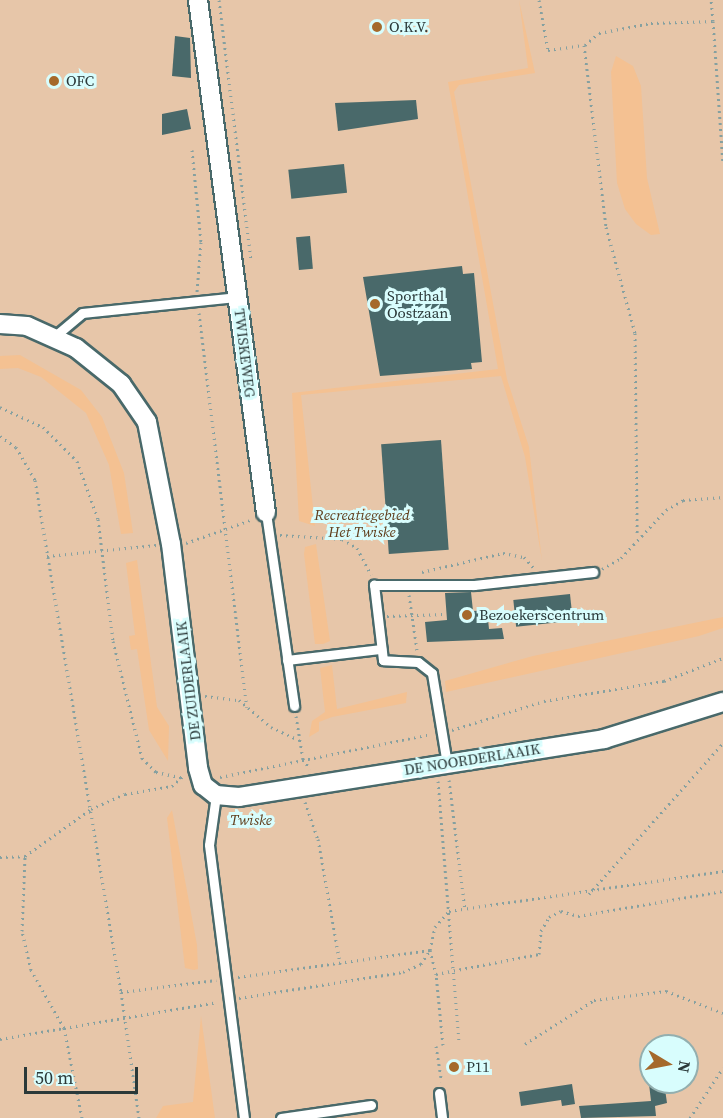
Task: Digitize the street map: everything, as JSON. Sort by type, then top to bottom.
[{"type":"street","name":"TWISKEWEG","points":[[198,0],[266,513]]},
{"type":"street","name":"DE ZUIDERLAAIK","points":[[0,324],[55,336],[121,384],[147,422],[171,544],[198,768],[203,785],[216,795]]},
{"type":"street","name":"DE NOORDERLAAIK","points":[[216,795],[302,787],[634,732],[723,702]]},
{"type":"lane","points":[[55,336],[82,313],[198,303],[238,297]]},
{"type":"lane","name":"TWISKEWEG","points":[[266,513],[294,706]]},
{"type":"lane","points":[[441,765],[435,684],[418,662],[382,660],[374,585],[408,587],[593,572]]},
{"type":"lane","points":[[287,660],[381,649]]},
{"type":"lane","points":[[216,795],[209,845],[244,1118]]},
{"type":"lane","points":[[441,1093],[442,1118]]},
{"type":"lane","points":[[281,1118],[371,1105]]},
{"type":"path","points":[[219,0],[252,273]]},
{"type":"path","points":[[539,0],[548,50],[584,45],[599,33],[651,22],[713,21]]},
{"type":"path","points":[[711,0],[723,163]]},
{"type":"path","points":[[584,45],[606,227],[634,333],[637,535]]},
{"type":"path","points":[[192,150],[201,242],[198,303],[247,707]]},
{"type":"path","points":[[0,436],[16,447],[34,480],[122,992],[139,1118]]},
{"type":"path","points":[[593,572],[621,558],[637,535],[683,500],[723,497]]},
{"type":"path","points":[[269,536],[308,533],[342,539],[357,548],[374,585]]},
{"type":"path","points":[[418,662],[408,587],[415,574],[502,553],[524,556],[543,570]]},
{"type":"path","points":[[377,617],[442,614]]},
{"type":"path","points":[[189,697],[221,696],[247,707],[271,727],[299,740]]},
{"type":"path","points":[[294,706],[299,740],[308,768],[302,787],[318,839],[340,964]]},
{"type":"path","points":[[589,894],[723,743]]},
{"type":"path","points":[[441,765],[465,910]]},
{"type":"path","points":[[441,765],[459,1042]]},
{"type":"path","points":[[0,857],[25,856],[91,809],[125,794],[172,786],[183,769]]},
{"type":"path","points":[[0,1039],[64,1028],[31,970],[22,932],[25,856]]},
{"type":"path","points":[[443,1045],[436,974],[430,950],[435,927],[449,911],[589,894],[723,871]]},
{"type":"path","points":[[436,974],[539,954],[541,931],[549,916],[561,912],[578,916],[723,891]]},
{"type":"path","points":[[122,992],[430,950]]},
{"type":"path","points":[[525,1044],[594,1000],[666,991],[723,1013]]},
{"type":"path","points":[[436,1046],[441,1093]]},
{"type":"path","points":[[690,1118],[723,1068]]},
{"type":"green space","name":"Twiske","points":[[0,0],[723,0],[723,1118],[0,1118]]},
{"type":"shaded area","points":[[519,0],[535,73],[459,85],[454,92],[507,379],[529,447],[542,561],[525,457],[501,376],[301,395],[315,526],[299,521],[292,393],[498,369],[448,82],[528,68]]},
{"type":"shaded area","points":[[616,56],[633,66],[641,86],[647,178],[660,234],[651,235],[636,224],[625,209],[617,183],[611,72]]},
{"type":"shaded area","points":[[20,355],[81,390],[102,417],[124,473],[133,533],[121,534],[109,465],[86,413],[41,377],[18,368],[0,369],[0,356]]},
{"type":"shaded area","points":[[316,544],[330,641],[323,644],[315,644],[304,554],[305,547]]},
{"type":"shaded area","points":[[137,560],[157,707],[169,726],[168,761],[149,730],[137,649],[131,650],[129,636],[135,635],[126,563]]},
{"type":"shaded area","points":[[723,617],[723,628],[699,636],[446,692],[445,681],[533,656]]},
{"type":"shaded area","points":[[332,665],[337,709],[407,692],[406,703],[332,717],[319,722],[319,731],[309,737],[312,721],[325,712],[320,668]]},
{"type":"shaded area","points":[[172,810],[197,945],[198,969],[194,970],[185,968],[167,818]]},
{"type":"shaded area","points":[[201,1016],[215,1118],[156,1118],[163,1106],[193,1102]]},
{"type":"building","points":[[175,36],[190,38],[191,78],[172,76]]},
{"type":"building","points":[[416,100],[418,119],[338,131],[335,103]]},
{"type":"building","points":[[187,109],[191,129],[162,135],[162,114]]},
{"type":"building","points":[[344,164],[347,193],[291,199],[288,170]]},
{"type":"building","points":[[310,236],[313,269],[299,270],[296,237]]},
{"type":"building","points":[[462,266],[463,274],[474,273],[482,362],[471,363],[472,369],[380,376],[363,277]]},
{"type":"building","points":[[441,440],[449,550],[389,554],[381,444]]},
{"type":"building","name":"Bezoekerscentrum","points":[[471,592],[473,611],[487,610],[489,629],[502,628],[504,639],[427,642],[425,622],[447,620],[445,593]]},
{"type":"building","points":[[570,594],[573,621],[516,627],[513,600]]},
{"type":"building","points":[[572,1084],[575,1104],[562,1106],[561,1100],[521,1106],[519,1092]]},
{"type":"building","points":[[650,1094],[666,1094],[667,1103],[655,1106],[656,1116],[581,1118],[579,1106],[651,1101]]},
{"type":"place","name":"O.K.V.","points":[[377,27]]},
{"type":"place","name":"OFC","points":[[54,81]]},
{"type":"place","name":"Sporthal Oostzaan","points":[[375,304]]},
{"type":"place","name":"Bezoekerscentrum","points":[[467,615]]},
{"type":"place","name":"P11","points":[[454,1067]]},
{"type":"park label","name":"Recreatiegebied Het Twiske","points":[[362,522]]}]
